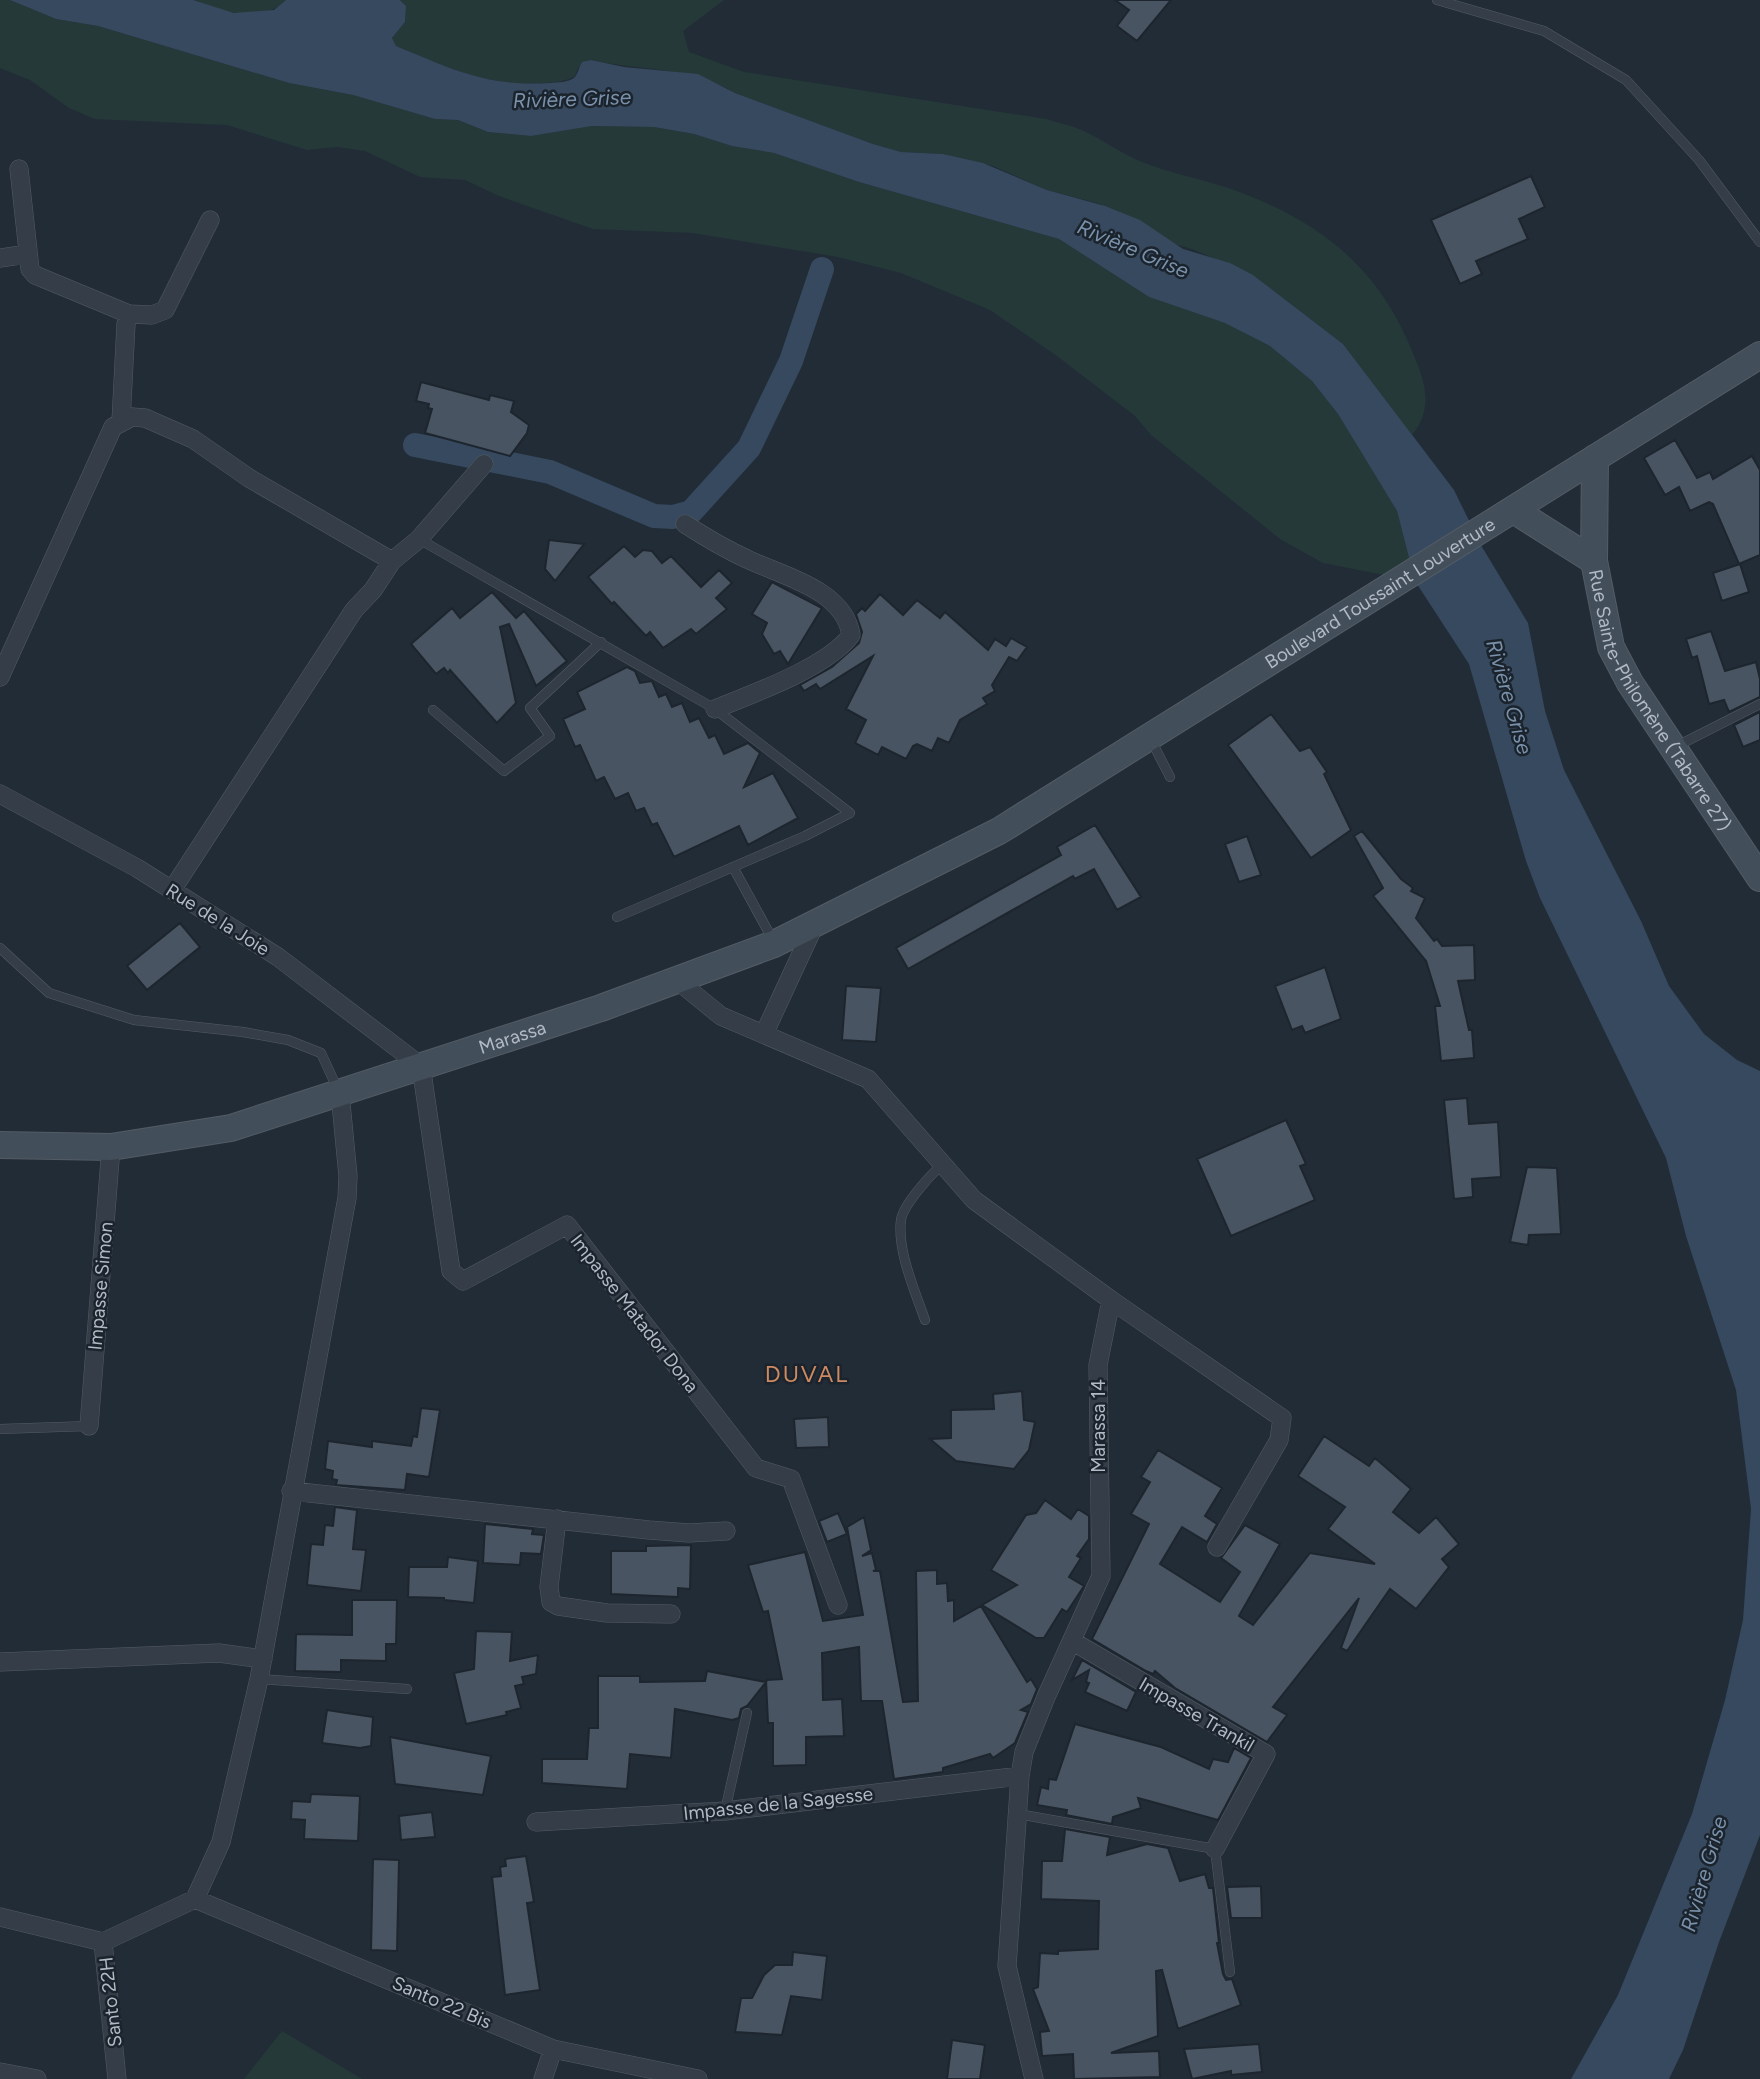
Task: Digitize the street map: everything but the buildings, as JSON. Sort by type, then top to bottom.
[{"type":"main road","name":"Boulevard Toussaint Louverture","points":[[999,831],[1510,514],[1760,355]]},
{"type":"main road","points":[[1594,561],[1595,458]]},
{"type":"main road","name":"Rue Sainte-Philomène (Tabarre 27)","points":[[1510,514],[1594,561],[1611,647],[1673,748],[1760,878]]},
{"type":"main road","name":"Marassa","points":[[0,1145],[111,1147],[231,1128],[678,981],[775,944],[999,831]]},
{"type":"street","points":[[19,169],[30,269],[35,275],[130,314],[152,315],[165,310],[210,220]]},
{"type":"street","points":[[0,258],[27,254]]},
{"type":"street","points":[[121,421],[126,324],[130,314]]},
{"type":"street","points":[[0,677],[113,427],[132,417],[145,418],[192,439],[249,478],[392,561]]},
{"type":"street","points":[[172,890],[354,610],[373,590],[392,561],[419,538],[484,464]]},
{"type":"street","points":[[685,524],[724,548],[815,590],[849,623],[851,635],[830,655],[771,686],[715,709]]},
{"type":"street","name":"Rue de la Joie","points":[[0,794],[172,890],[278,957],[421,1066]]},
{"type":"street","points":[[764,1034],[815,924]]},
{"type":"street","points":[[678,981],[721,1016],[868,1079],[974,1200],[1111,1300],[1282,1418],[1279,1440],[1217,1547]]},
{"type":"street","name":"Impasse Matador Dona","points":[[421,1066],[451,1271],[464,1281],[567,1225],[756,1468],[791,1479],[838,1605]]},
{"type":"street","points":[[195,1899],[221,1842],[259,1679],[291,1491],[347,1198],[348,1176],[340,1093]]},
{"type":"street","name":"Impasse Simon","points":[[89,1426],[111,1147]]},
{"type":"street","name":"Marassa 14","points":[[1034,2079],[1007,1966],[1020,1776],[1024,1752],[1041,1708],[1101,1576],[1098,1365],[1111,1300]]},
{"type":"street","points":[[291,1491],[649,1531],[726,1531]]},
{"type":"street","points":[[557,1519],[549,1587],[551,1602],[558,1606],[607,1613],[671,1614]]},
{"type":"street","name":"Impasse Trankil","points":[[1072,1640],[1266,1754],[1214,1849]]},
{"type":"street","points":[[0,1662],[219,1653],[263,1659]]},
{"type":"street","name":"Impasse de la Sagesse","points":[[536,1822],[725,1811],[1020,1776]]},
{"type":"street","name":"Santo 22H","points":[[117,2079],[113,2013],[103,1942],[195,1899]]},
{"type":"street","name":"Santo 22 Bis","points":[[195,1899],[553,2049],[698,2079]]},
{"type":"street","points":[[0,1917],[103,1942]]},
{"type":"street","points":[[543,2079],[553,2049]]},
{"type":"street","points":[[0,2072],[37,2079]]},
{"type":"lane","points":[[1437,0],[1544,31],[1626,80],[1699,160],[1760,242]]},
{"type":"lane","points":[[419,538],[715,709],[850,813],[617,916]]},
{"type":"lane","points":[[433,710],[504,771],[550,736],[530,708],[601,642]]},
{"type":"lane","points":[[1673,748],[1760,704]]},
{"type":"lane","points":[[1150,738],[1170,777]]},
{"type":"lane","points":[[733,867],[775,944]]},
{"type":"lane","points":[[0,948],[49,993],[134,1020],[243,1032],[288,1040],[321,1053],[340,1093]]},
{"type":"lane","points":[[925,1320],[907,1271],[901,1219],[929,1177],[943,1164]]},
{"type":"lane","points":[[0,1429],[89,1426]]},
{"type":"lane","points":[[259,1679],[407,1689]]},
{"type":"lane","points":[[725,1811],[747,1713]]},
{"type":"lane","points":[[1018,1814],[1214,1849],[1230,1972]]},
{"type":"green space","points":[[0,0],[10,0],[56,19],[98,26],[289,83],[353,95],[435,119],[458,120],[488,132],[531,136],[592,126],[654,127],[694,134],[732,146],[774,153],[859,182],[1059,239],[1149,297],[1226,323],[1270,346],[1312,381],[1338,414],[1397,511],[1415,581],[1323,563],[1280,539],[1151,435],[1135,416],[1057,356],[990,310],[901,273],[838,257],[693,233],[593,229],[499,196],[465,180],[420,177],[365,151],[337,147],[307,150],[227,125],[95,119],[69,108],[30,80],[0,68]]},
{"type":"green space","points":[[193,0],[286,0],[265,12],[241,14]]},
{"type":"green space","points":[[400,0],[724,0],[683,31],[689,52],[744,72],[1046,119],[1093,135],[1149,165],[1234,190],[1294,217],[1320,233],[1365,273],[1384,297],[1414,356],[1424,386],[1423,416],[1412,435],[1343,344],[1253,275],[1174,244],[1140,221],[1097,203],[1047,190],[993,166],[943,154],[901,152],[873,144],[735,93],[718,84],[665,70],[591,60],[578,68],[575,76],[556,82],[523,83],[485,79],[396,46],[392,38],[405,22],[406,6]]},
{"type":"green space","points":[[282,2031],[362,2079],[244,2079]]},
{"type":"water","name":"Rivière Grise","points":[[10,0],[193,0],[234,13],[274,10],[286,0],[400,0],[406,6],[405,22],[392,38],[396,46],[470,75],[527,84],[566,81],[575,77],[582,62],[591,60],[624,67],[698,74],[735,93],[873,144],[901,152],[943,154],[983,163],[1047,190],[1105,206],[1140,220],[1183,249],[1230,263],[1253,275],[1343,344],[1454,490],[1482,547],[1528,623],[1545,711],[1564,770],[1641,921],[1669,986],[1704,1034],[1737,1060],[1760,1071],[1760,1835],[1719,1942],[1683,2050],[1669,2079],[1571,2079],[1618,1995],[1692,1814],[1725,1700],[1743,1620],[1751,1509],[1736,1390],[1686,1236],[1666,1158],[1540,898],[1526,861],[1469,664],[1415,581],[1397,511],[1338,414],[1312,381],[1270,346],[1225,323],[1149,297],[1059,239],[859,182],[774,153],[654,127],[592,126],[531,136],[488,132],[458,120],[435,119],[353,95],[289,83],[98,26],[56,19]]},
{"type":"waterway","points":[[415,445],[550,472],[654,516],[673,517],[691,512],[749,448],[791,361],[822,269]]},
{"type":"district","name":"DUVAL","points":[[807,1374]]}]
